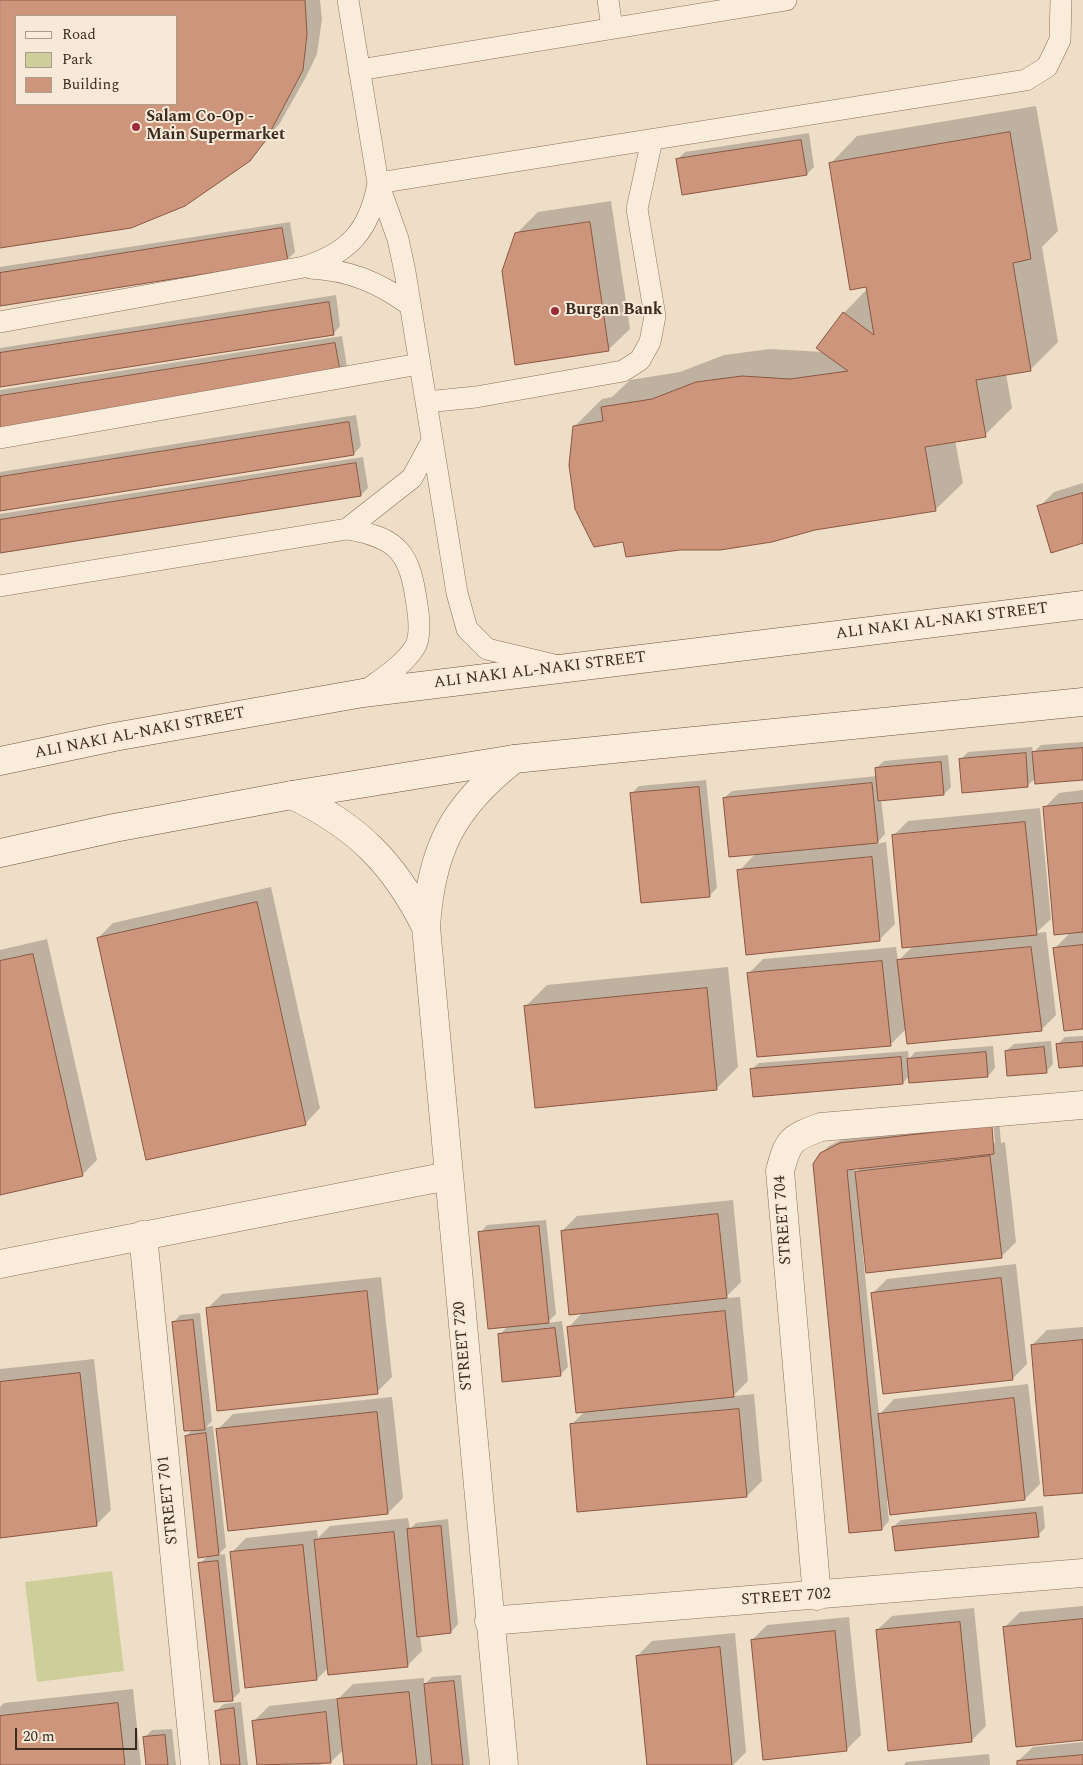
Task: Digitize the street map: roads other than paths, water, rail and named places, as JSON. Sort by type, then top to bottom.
[{"type":"street","name":"ALI NAKI AL-NAKI STREET","points":[[0,761],[114,737],[363,693],[1083,604]]},
{"type":"street","points":[[0,853],[114,828],[292,795],[514,759],[1083,702]]},
{"type":"street","name":"STREET 720","points":[[504,1765],[489,1621],[426,927],[428,894],[435,862],[448,832],[466,804],[488,779],[514,759]]},
{"type":"street","name":"STREET 720","points":[[292,795],[321,809],[341,822],[372,848],[394,872],[412,898],[426,927]]},
{"type":"street","name":"STREET 704","points":[[817,1596],[780,1171],[786,1148],[798,1136],[821,1128],[1083,1105]]},
{"type":"street","points":[[0,1264],[448,1176]]},
{"type":"street","name":"STREET 701","points":[[144,1235],[195,1765]]},
{"type":"street","name":"STREET 702","points":[[489,1621],[817,1596],[1083,1573]]},
{"type":"lane","points":[[348,0],[378,183],[398,238],[457,593],[467,629],[487,649],[564,668]]},
{"type":"lane","points":[[608,0],[612,28]]},
{"type":"lane","points":[[359,70],[786,0]]},
{"type":"lane","points":[[378,183],[1026,80],[1047,67],[1060,40],[1061,0]]},
{"type":"lane","points":[[426,402],[476,397],[623,371],[640,360],[650,342],[656,316],[637,209],[652,140]]},
{"type":"lane","points":[[0,322],[304,267],[324,261],[341,251],[356,238],[367,222],[375,203],[378,183]]},
{"type":"lane","points":[[304,267],[349,273],[364,278],[391,291],[410,305]]},
{"type":"lane","points":[[0,438],[419,364]]},
{"type":"lane","points":[[347,529],[412,478],[432,441]]},
{"type":"lane","points":[[0,586],[347,529],[373,533],[399,550],[412,573],[419,616],[416,645],[399,666],[363,693]]},
{"type":"place","name":"Salam Co-Op - Main Supermarket","points":[[136,127]]},
{"type":"place","name":"Burgan Bank","points":[[555,311]]}]
